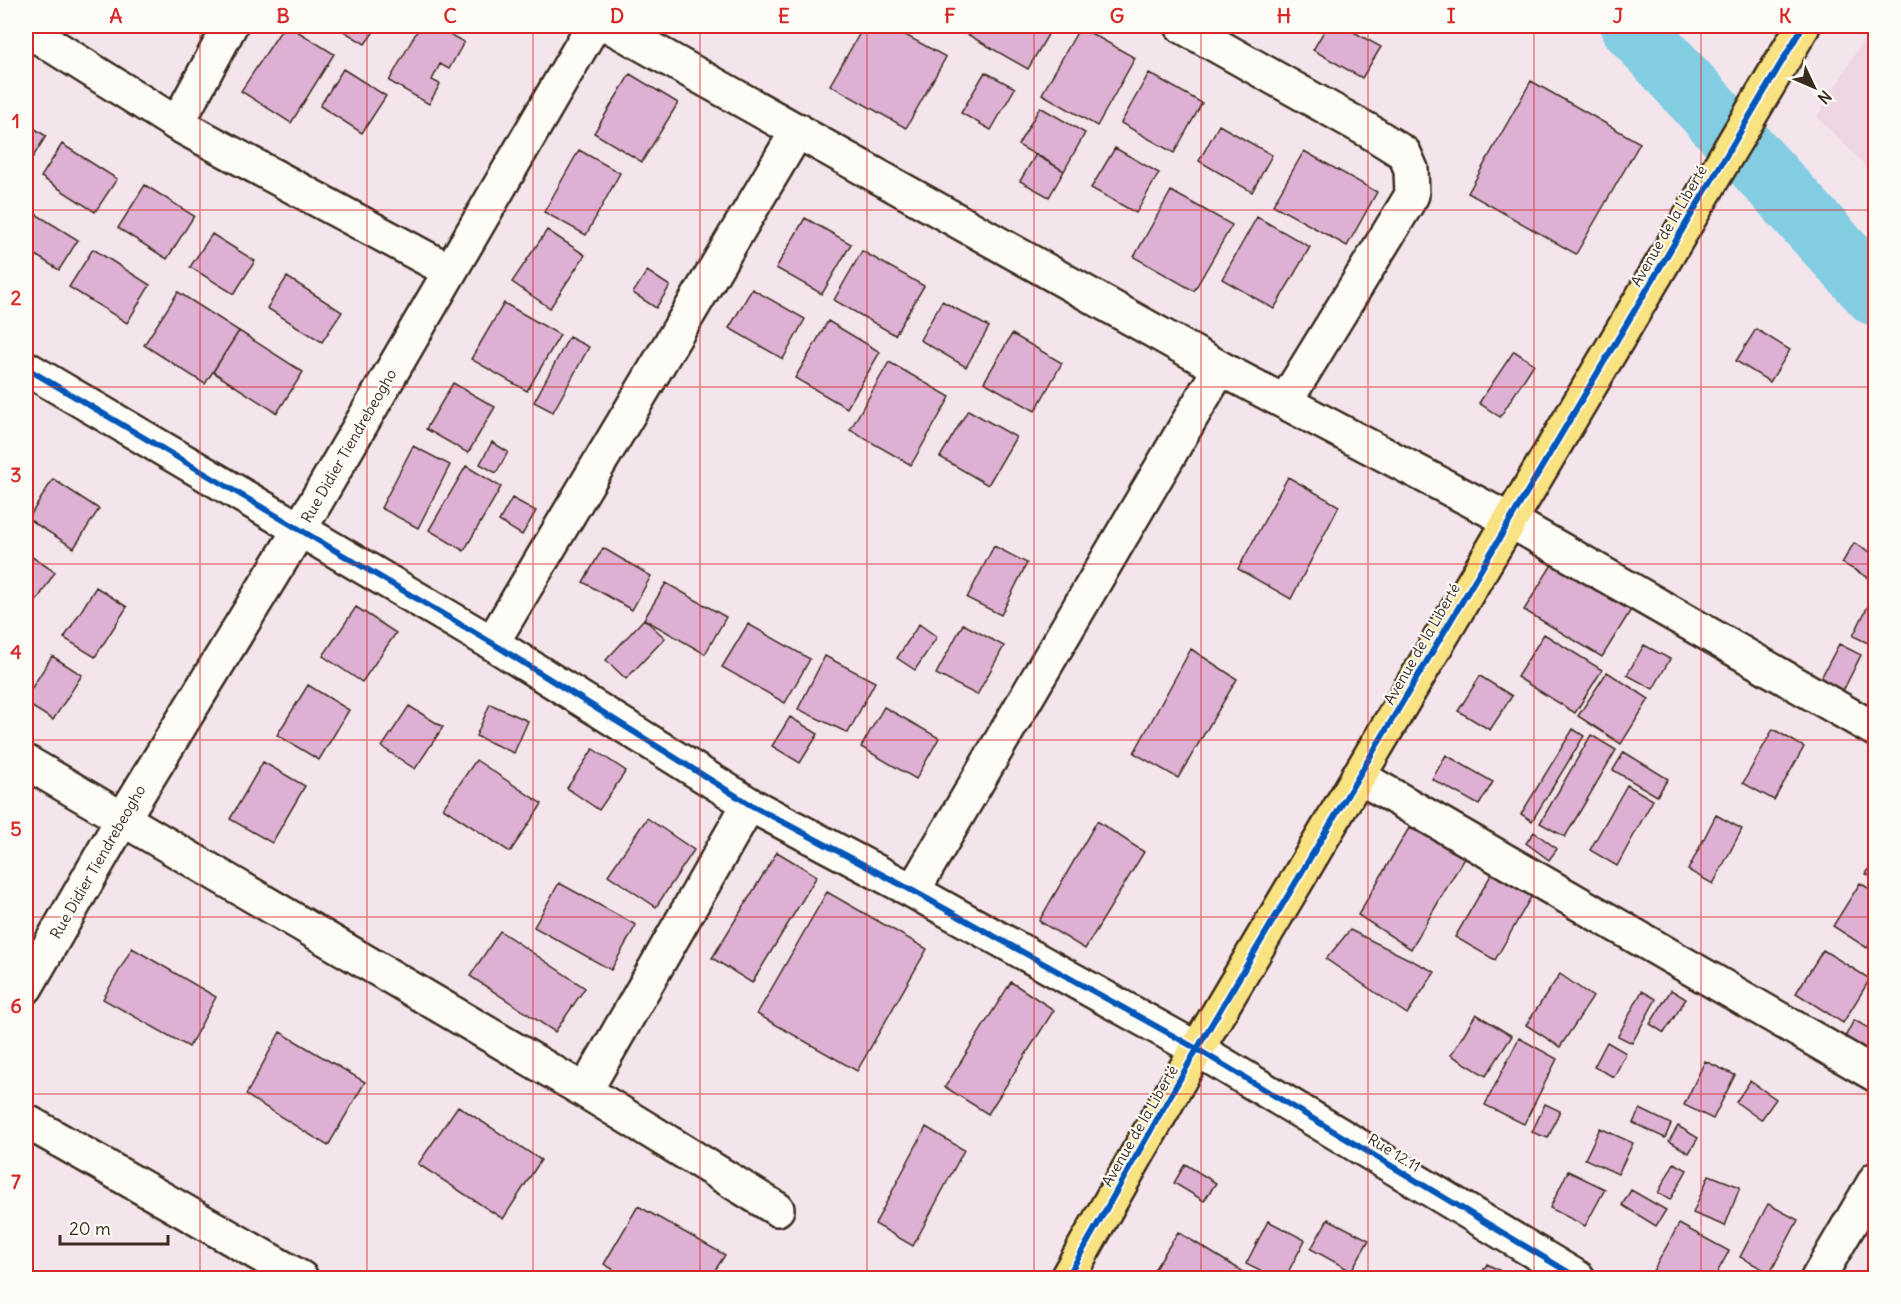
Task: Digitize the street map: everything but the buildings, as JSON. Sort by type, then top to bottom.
[{"type":"main road","name":"Avenue de la Liberté","points":[[1067,1278],[1197,1049],[1798,33]]},
{"type":"street","points":[[177,124],[230,26]]},
{"type":"street","name":"Rue Didier Tiendrebeogho","points":[[26,987],[122,820],[300,530],[593,26]]},
{"type":"street","points":[[610,26],[1220,368],[1509,520],[1875,730]]},
{"type":"street","points":[[1182,26],[1404,153],[1411,169],[1412,195],[1285,402]]},
{"type":"street","points":[[26,29],[177,124],[450,271]]},
{"type":"street","points":[[492,643],[798,130]]},
{"type":"street","name":"Rue 12.11","points":[[26,368],[492,643],[750,804],[913,891],[1197,1049],[1578,1278]]},
{"type":"street","points":[[913,891],[1220,368]]},
{"type":"street","points":[[26,762],[585,1091],[777,1209]]},
{"type":"street","points":[[1358,776],[1875,1075]]},
{"type":"street","points":[[585,1091],[750,804]]},
{"type":"street","points":[[26,1121],[301,1278]]},
{"type":"street","points":[[1818,1278],[1875,1179]]},
{"type":"shaded area","points":[[1872,26],[1876,26],[1875,175],[1817,117]]},
{"type":"waterway","points":[[1632,26],[1876,294]]},
{"type":"cycle path","points":[[1067,1278],[1197,1049],[1803,26]]},
{"type":"cycle path","points":[[26,368],[492,643],[749,804],[913,891],[1197,1049],[1578,1278]]}]
